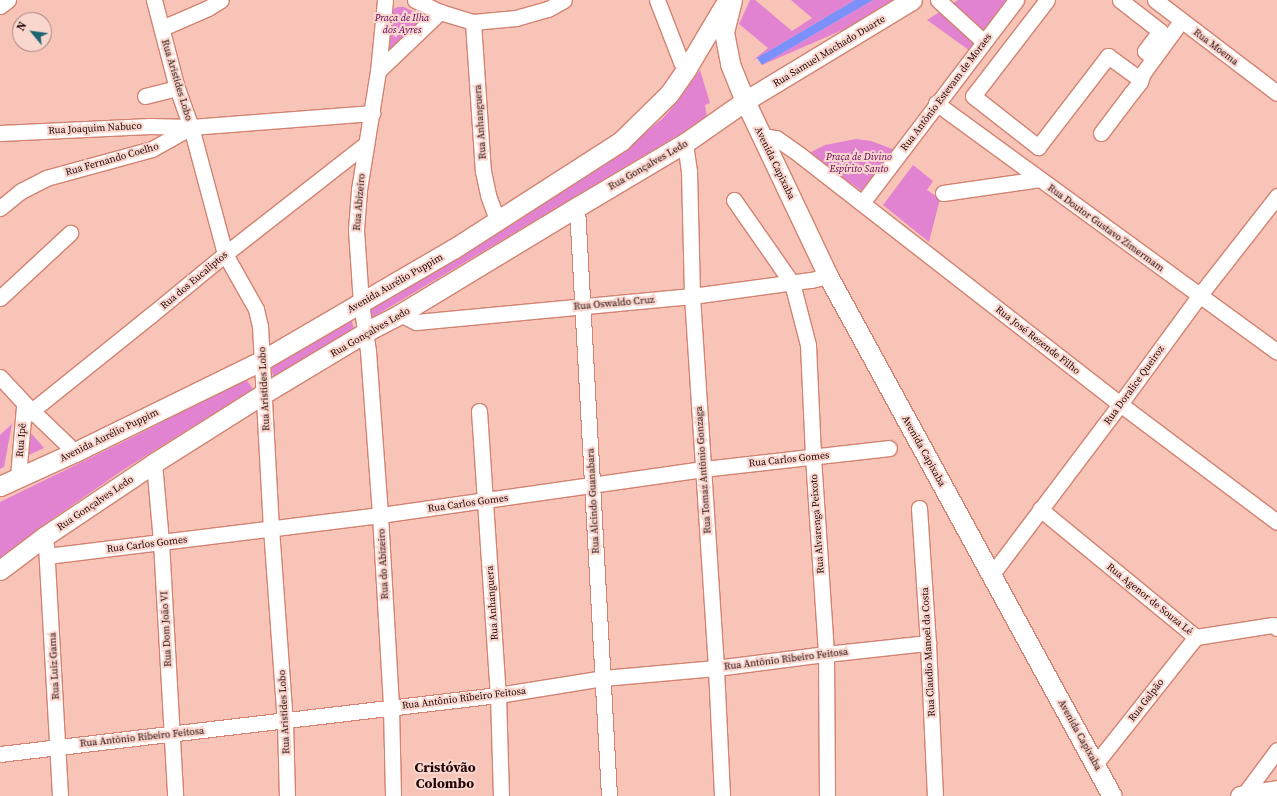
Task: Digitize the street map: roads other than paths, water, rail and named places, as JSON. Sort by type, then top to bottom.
[{"type":"main road","name":"Avenida Aurélio Puppim","points":[[0,486],[75,452],[261,361],[453,249],[621,141],[669,94],[687,68],[727,0]]},
{"type":"main road","name":"Avenida Capixaba","points":[[732,0],[724,32],[726,50],[730,64],[745,101],[828,276],[1096,763],[1112,796]]},
{"type":"main road","name":"Rua Samuel Machado Duarte","points":[[745,101],[912,0]]},
{"type":"main road","name":"Rua Gonçalves Ledo","points":[[0,570],[45,536],[154,463],[263,394],[400,314],[685,143],[745,101]]},
{"type":"main road","points":[[1240,796],[1277,790]]},
{"type":"street","points":[[0,6],[8,0]]},
{"type":"street","name":"Rua Aristides Lobo","points":[[154,0],[177,88],[191,127],[225,254],[256,309],[260,326],[271,528],[285,721],[287,796]]},
{"type":"street","points":[[162,28],[208,8],[222,0]]},
{"type":"street","name":"Rua Abizeiro","points":[[366,333],[361,303],[356,230],[359,190],[378,71],[386,0]]},
{"type":"street","points":[[415,0],[440,12],[473,22],[516,18],[548,9],[564,0]]},
{"type":"street","points":[[657,0],[681,62],[687,68]]},
{"type":"street","points":[[938,0],[984,42]]},
{"type":"street","name":"Rua Antônio Estevam de Moraes","points":[[862,203],[936,103],[1016,0]]},
{"type":"street","points":[[1047,0],[973,96],[1038,147],[1108,56],[1136,76],[1140,82]]},
{"type":"street","points":[[1101,133],[1140,82],[1149,55],[1160,31],[1120,0]]},
{"type":"street","name":"Rua Moema","points":[[1161,2],[1184,23],[1277,93]]},
{"type":"street","points":[[378,71],[440,12]]},
{"type":"street","name":"Rua Anhanguera","points":[[473,22],[483,171],[488,195],[497,220]]},
{"type":"street","points":[[1140,82],[1145,80],[1184,23]]},
{"type":"street","points":[[1149,55],[1184,23]]},
{"type":"street","points":[[145,96],[177,88]]},
{"type":"street","name":"Rua Doutor Gustavo Zimermam","points":[[936,103],[1277,352]]},
{"type":"street","name":"Rua Fernando Coelho","points":[[0,208],[20,191],[46,178],[152,149],[191,127],[372,113]]},
{"type":"street","name":"Rua Joaquim Nabuco","points":[[0,133],[150,126],[191,127]]},
{"type":"street","name":"Rua José Rezende Filho","points":[[762,136],[776,138],[800,155],[1120,404],[1277,522]]},
{"type":"street","name":"Rua Tomaz Antônio Gonzaga","points":[[685,143],[688,171],[692,296],[716,668],[722,796]]},
{"type":"street","name":"Rua dos Eucaliptos","points":[[27,410],[366,144]]},
{"type":"street","points":[[773,158],[786,154],[800,155]]},
{"type":"street","points":[[943,193],[1040,179]]},
{"type":"street","name":"Rua Doralice Queiroz","points":[[992,574],[1199,296],[1277,196]]},
{"type":"street","name":"Rua Alvarenga Peixoto","points":[[734,200],[792,283],[808,345],[812,457],[826,654],[827,796]]},
{"type":"street","name":"Rua Alcindo Guanabara","points":[[577,207],[609,796]]},
{"type":"street","points":[[0,298],[70,234]]},
{"type":"street","name":"Rua Oswaldo Cruz","points":[[400,314],[416,322],[692,296],[792,283],[828,276]]},
{"type":"street","name":"Rua do Abizeiro","points":[[366,333],[380,515],[391,707],[393,796]]},
{"type":"street","name":"Rua Ipê","points":[[0,377],[27,410],[75,452]]},
{"type":"street","name":"Rua Ipê","points":[[18,478],[27,410]]},
{"type":"street","name":"Rua Anhanguera","points":[[479,411],[498,695],[501,796]]},
{"type":"street","name":"Rua Carlos Gomes","points":[[47,556],[380,515],[703,469],[889,448]]},
{"type":"street","name":"Rua Dom João VI","points":[[154,463],[161,542],[176,796]]},
{"type":"street","name":"Rua Claudio Manoel da Costa","points":[[919,508],[928,643],[935,796]]},
{"type":"street","name":"Rua Agenor de Souza Lé","points":[[1040,509],[1196,636],[1276,624]]},
{"type":"street","name":"Rua Luiz Gama","points":[[45,536],[59,746],[60,796]]},
{"type":"street","name":"Rua Galpão","points":[[1096,763],[1196,636]]},
{"type":"street","name":"Rua Antônio Ribeiro Feitosa","points":[[0,754],[498,695],[603,678],[716,668],[928,643]]},
{"type":"street","points":[[1243,796],[1277,750]]},
{"type":"water","points":[[855,0],[873,0],[762,65],[757,58]]},
{"type":"district","name":"Cristóvão Colombo","points":[[445,776]]},
{"type":"park label","name":"Praça de Ilha dos Ayres","points":[[402,22]]},
{"type":"park label","name":"Praça de Divino Espírito Santo","points":[[859,162]]}]
